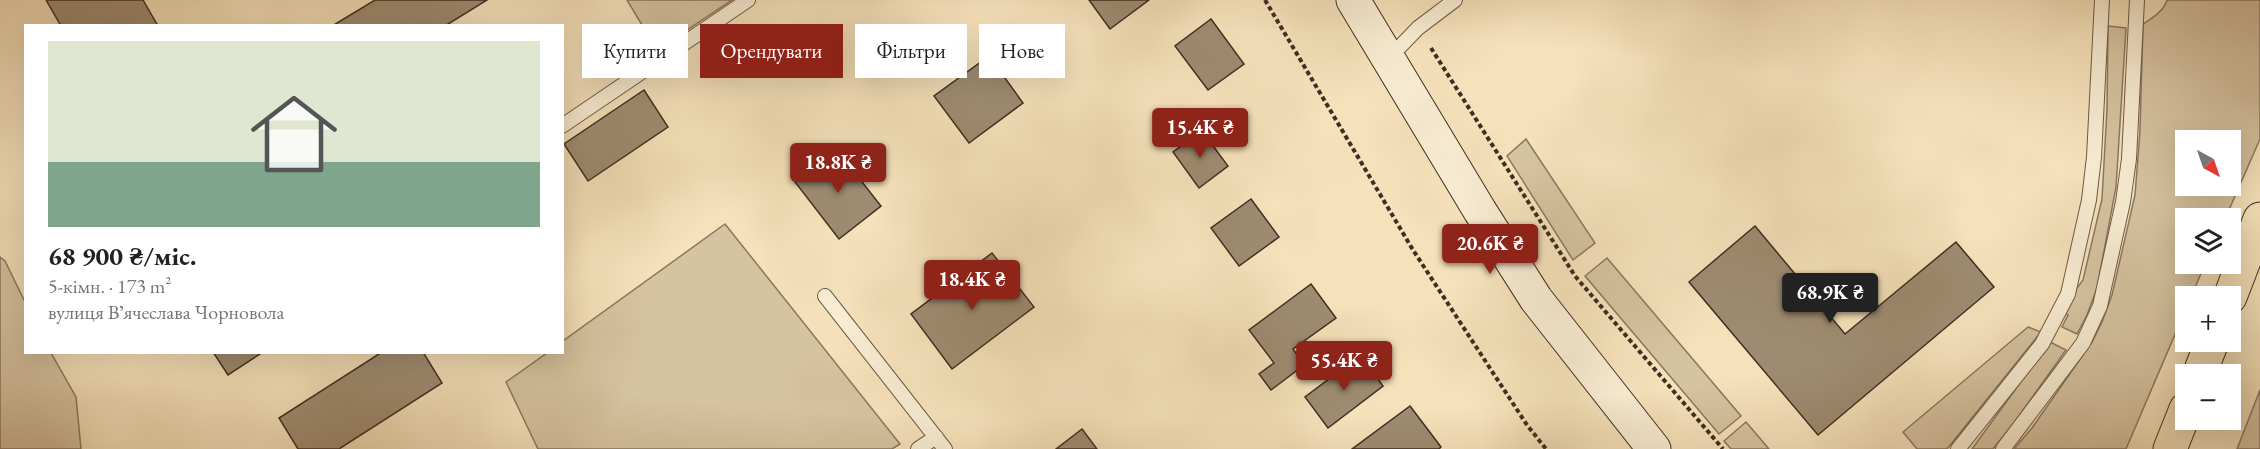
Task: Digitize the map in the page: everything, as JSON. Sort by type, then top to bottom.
[{"type":"main road","points":[[1353,0],[1480,211],[1536,299],[1654,449]]},
{"type":"main road","points":[[2234,286],[2260,219]]},
{"type":"main road","points":[[2170,449],[2178,430]]},
{"type":"lane","points":[[564,125],[748,0]]},
{"type":"lane","points":[[1389,58],[1418,28],[1455,0]]},
{"type":"lane","points":[[1958,449],[2043,344],[2068,294],[2089,200],[2094,157],[2102,0]]},
{"type":"lane","points":[[2003,449],[2083,343],[2100,306],[2123,202],[2129,159],[2138,0]]},
{"type":"lane","points":[[825,296],[945,449]]},
{"type":"lane","points":[[918,449],[936,438]]},
{"type":"path","points":[[1265,0],[1413,250],[1527,425],[1546,449]]},
{"type":"path","points":[[1418,28],[1575,276],[1723,449]]},
{"type":"shaded area","points":[[627,0],[732,0],[688,29],[688,24],[641,24]]},
{"type":"shaded area","points":[[2167,0],[2260,0],[2260,139],[2241,182],[2241,130],[2175,130],[2175,196],[2235,196],[2230,208],[2175,208],[2175,274],[2201,274],[2196,286],[2175,286],[2175,334],[2126,449],[2014,449],[2032,428],[2092,342],[2112,295],[2135,195],[2140,131],[2143,24],[2163,8]]},
{"type":"shaded area","points":[[2108,26],[2126,28],[2116,187],[2097,288],[2077,334],[2062,327],[2068,315],[2060,311],[2083,280],[2102,199],[2107,109]]},
{"type":"shaded area","points":[[1526,139],[1595,243],[1573,260],[1507,156]]},
{"type":"shaded area","points":[[725,224],[900,444],[892,449],[538,449],[506,382],[546,354],[564,354],[564,340]]},
{"type":"shaded area","points":[[0,257],[5,261],[24,300],[24,354],[52,354],[76,397],[81,449],[0,449]]},
{"type":"shaded area","points":[[1607,258],[1741,416],[1719,434],[1585,276]]},
{"type":"shaded area","points":[[2028,327],[2041,332],[1947,449],[1917,449],[1903,432]]},
{"type":"shaded area","points":[[2050,342],[2066,350],[2013,424],[1993,449],[1972,449]]},
{"type":"shaded area","points":[[2260,390],[2260,449],[2237,449]]},
{"type":"shaded area","points":[[1746,422],[1769,449],[1731,449],[1724,441]]},
{"type":"building","points":[[46,0],[143,0],[157,24],[60,24]]},
{"type":"building","points":[[375,0],[487,0],[448,24],[335,24]]},
{"type":"building","points":[[1089,0],[1149,0],[1110,29]]},
{"type":"building","points":[[1211,19],[1244,64],[1208,90],[1175,46]]},
{"type":"building","points":[[979,63],[979,78],[1005,78],[1023,103],[969,143],[934,96],[959,78],[967,78],[967,72]]},
{"type":"building","points":[[644,90],[668,127],[588,181],[564,144]]},
{"type":"building","points":[[1202,131],[1228,166],[1199,188],[1173,152]]},
{"type":"building","points":[[837,150],[881,206],[839,239],[795,182]]},
{"type":"building","points":[[1251,199],[1279,237],[1239,266],[1211,228]]},
{"type":"building","points":[[1755,226],[1845,334],[1956,242],[1994,287],[1818,435],[1689,282]]},
{"type":"building","points":[[992,253],[1034,307],[952,369],[911,314]]},
{"type":"building","points":[[1311,284],[1336,318],[1293,349],[1304,365],[1271,390],[1259,374],[1274,363],[1249,330]]},
{"type":"building","points":[[214,354],[260,354],[228,375]]},
{"type":"building","points":[[379,354],[424,354],[442,383],[339,449],[298,449],[279,418]]},
{"type":"building","points":[[1361,355],[1383,386],[1328,428],[1305,397]]},
{"type":"building","points":[[1410,406],[1441,447],[1439,449],[1352,449]]},
{"type":"building","points":[[1082,429],[1097,449],[1056,449]]}]
